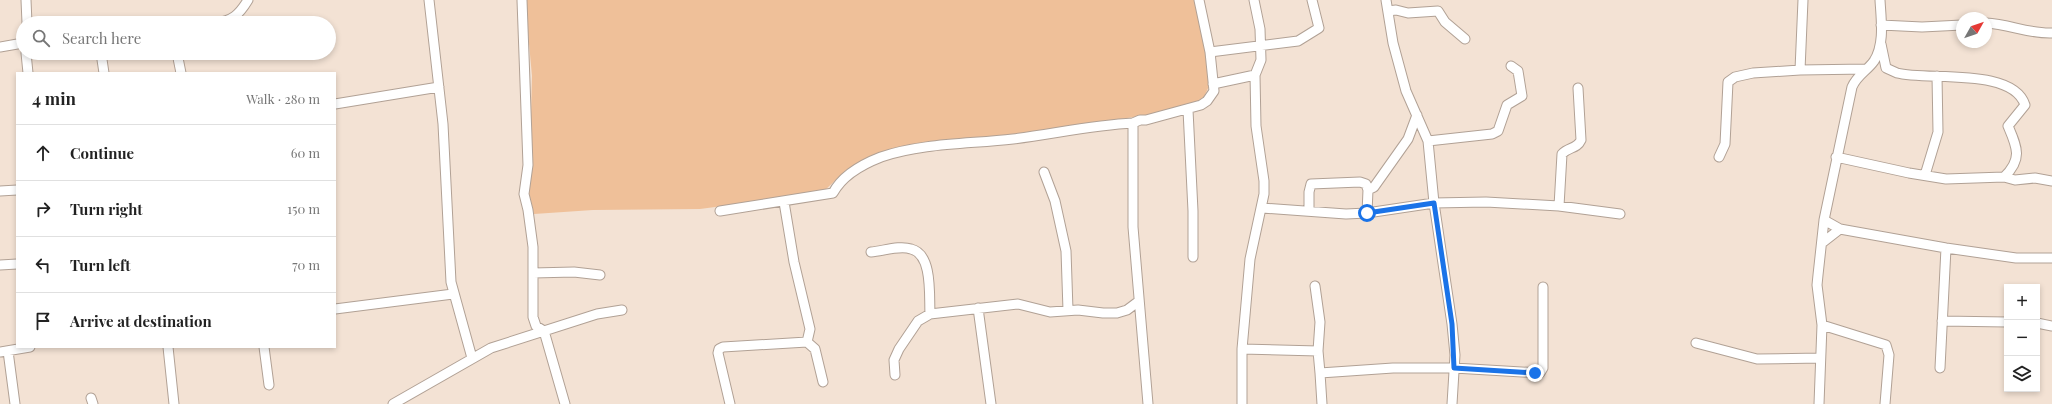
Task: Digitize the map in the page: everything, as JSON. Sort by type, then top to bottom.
[{"type":"street","points":[[26,0],[27,16]]},
{"type":"street","points":[[236,16],[248,0]]},
{"type":"street","points":[[429,0],[444,124],[453,294],[472,358]]},
{"type":"street","points":[[522,0],[528,165],[524,194],[528,210],[533,247],[533,317],[536,326],[544,332],[565,404]]},
{"type":"street","points":[[720,211],[833,193],[838,183],[852,172],[879,158],[891,154],[922,148],[1044,135],[1134,123],[1140,120],[1146,120],[1188,110],[1207,101],[1214,91],[1210,52],[1199,0]]},
{"type":"street","points":[[1242,404],[1242,349],[1250,259],[1262,208],[1264,180],[1256,126],[1256,75],[1261,60],[1260,29],[1254,0]]},
{"type":"street","points":[[1210,52],[1298,41],[1319,28],[1312,0]]},
{"type":"street","points":[[1386,0],[1397,61],[1406,91],[1428,141],[1434,203],[1452,324],[1454,368],[1452,404]]},
{"type":"street","points":[[1800,70],[1803,0]]},
{"type":"street","points":[[1819,404],[1822,325],[1817,285],[1824,220],[1852,86],[1855,80],[1866,69],[1876,55],[1880,41],[1880,0]]},
{"type":"street","points":[[1388,11],[1396,10],[1408,13],[1438,11],[1445,22],[1465,39]]},
{"type":"street","points":[[1992,24],[2004,25],[2029,32],[2052,33]]},
{"type":"street","points":[[1881,25],[1922,27],[1956,25]]},
{"type":"street","points":[[1880,41],[1886,68],[1900,74],[1980,79],[2008,87],[2023,99],[2025,105],[2008,126],[2017,143],[2017,156],[2013,169],[2004,177]]},
{"type":"street","points":[[0,47],[16,44]]},
{"type":"street","points":[[27,60],[28,72]]},
{"type":"street","points":[[102,60],[104,72]]},
{"type":"street","points":[[178,60],[181,72]]},
{"type":"street","points":[[1428,141],[1492,134],[1498,131],[1507,105],[1522,96],[1518,71],[1511,66]]},
{"type":"street","points":[[1719,157],[1725,144],[1728,82],[1735,76],[1753,73],[1800,70],[1866,69]]},
{"type":"street","points":[[1213,84],[1256,75]]},
{"type":"street","points":[[1925,175],[1938,132],[1937,76]]},
{"type":"street","points":[[336,104],[439,87]]},
{"type":"street","points":[[1559,206],[1562,154],[1565,151],[1579,145],[1581,140],[1578,88]]},
{"type":"street","points":[[1188,110],[1193,211],[1193,257]]},
{"type":"street","points":[[1368,190],[1374,187],[1408,139],[1417,115]]},
{"type":"street","points":[[1134,123],[1133,227],[1148,404]]},
{"type":"street","points":[[1836,157],[1925,175],[1960,180],[2004,177],[2015,180],[2035,178],[2052,181]]},
{"type":"street","points":[[1044,172],[1055,201],[1066,251],[1068,310]]},
{"type":"street","points":[[1309,211],[1309,192],[1311,184],[1360,182],[1366,184],[1368,190],[1367,213]]},
{"type":"street","points":[[0,192],[16,190]]},
{"type":"street","points":[[784,202],[794,262],[810,329],[808,342],[814,349],[823,382]]},
{"type":"street","points":[[1262,208],[1367,213],[1434,203],[1486,202],[1559,206],[1620,214]]},
{"type":"street","points":[[1824,220],[1840,229],[1946,248],[2016,258],[2052,258]]},
{"type":"street","points":[[1822,243],[1840,229]]},
{"type":"street","points":[[871,252],[905,248],[912,249],[920,253],[925,260],[927,270],[930,314]]},
{"type":"street","points":[[1940,368],[1946,248]]},
{"type":"street","points":[[0,265],[16,264]]},
{"type":"street","points":[[533,274],[574,272],[600,275]]},
{"type":"street","points":[[1315,286],[1320,322],[1318,351],[1322,404]]},
{"type":"street","points":[[1320,373],[1393,368],[1454,368],[1540,372],[1543,368],[1543,287]]},
{"type":"street","points":[[336,309],[453,294]]},
{"type":"street","points":[[895,375],[894,360],[899,349],[918,321],[930,314],[1018,304],[1050,312],[1068,310],[1103,314],[1117,313],[1127,310],[1139,301]]},
{"type":"street","points":[[978,308],[991,404]]},
{"type":"street","points":[[393,404],[472,358],[507,341],[544,332],[597,314],[622,310]]},
{"type":"street","points":[[1942,321],[2004,322]]},
{"type":"street","points":[[2040,324],[2052,326]]},
{"type":"street","points":[[1822,325],[1886,345],[1889,355],[1885,404]]},
{"type":"street","points":[[730,404],[719,349],[723,347],[808,342]]},
{"type":"street","points":[[1696,343],[1757,358],[1820,358]]},
{"type":"street","points":[[15,404],[4,352],[25,348]]},
{"type":"street","points":[[168,348],[174,404]]},
{"type":"street","points":[[264,348],[269,385]]},
{"type":"street","points":[[1242,349],[1318,351]]},
{"type":"street","points":[[411,394],[414,404]]},
{"type":"shaded area","points":[[525,0],[1196,0],[1206,49],[1209,86],[1204,97],[1190,106],[1147,115],[1021,134],[904,146],[846,170],[822,193],[700,209],[593,210],[534,214],[529,197],[532,76]]},
{"type":"route","points":[[1367,213],[1434,203],[1452,324],[1455,355],[1454,368],[1535,373]]}]
